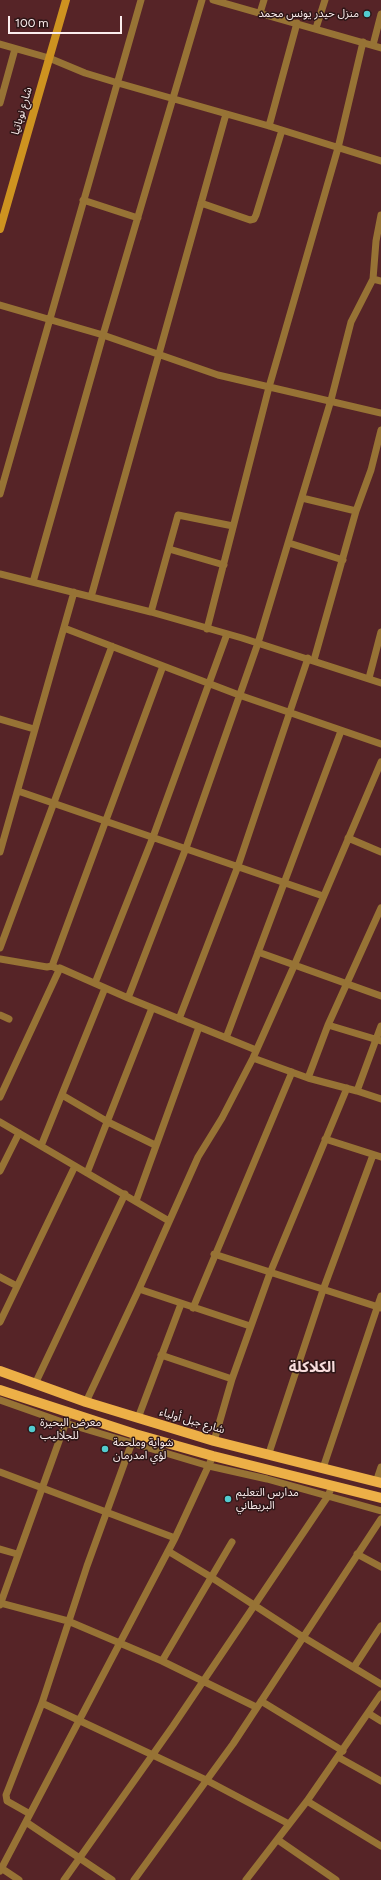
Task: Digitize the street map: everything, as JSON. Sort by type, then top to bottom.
[{"type":"main road","name":"شارع جبل أولياء","points":[[0,1371],[86,1402],[214,1441],[378,1482]]},
{"type":"main road","points":[[0,1390],[67,1418],[133,1439],[213,1456],[381,1498]]},
{"type":"street","name":"شارع نوباتيا","points":[[0,229],[66,0]]},
{"type":"street","points":[[0,494],[48,319],[84,200],[141,0]]},
{"type":"street","points":[[33,582],[103,335],[174,99],[202,0]]},
{"type":"street","points":[[213,0],[316,28],[381,48]]},
{"type":"street","points":[[260,13],[264,0]]},
{"type":"street","points":[[316,28],[324,0]]},
{"type":"street","points":[[373,45],[381,14]]},
{"type":"street","points":[[269,126],[297,23]]},
{"type":"street","points":[[207,629],[270,387],[338,148],[364,42]]},
{"type":"street","points":[[0,44],[49,58],[85,73],[269,126],[381,161]]},
{"type":"street","points":[[0,103],[15,49]]},
{"type":"street","points":[[91,597],[226,114]]},
{"type":"street","points":[[201,203],[250,220],[254,219],[282,130]]},
{"type":"street","points":[[84,200],[138,218]]},
{"type":"street","points":[[128,998],[186,848],[258,643],[331,400],[351,322],[373,279],[376,241],[381,216]]},
{"type":"street","points":[[373,279],[381,281]]},
{"type":"street","points":[[0,306],[103,335],[218,375],[331,400],[381,413]]},
{"type":"street","points":[[179,1019],[238,866],[311,659],[343,560],[356,511],[371,470],[381,430]]},
{"type":"street","points":[[302,498],[356,511]]},
{"type":"street","points":[[151,612],[178,515],[234,526]]},
{"type":"street","points":[[288,543],[343,560]]},
{"type":"street","points":[[169,549],[224,565]]},
{"type":"street","points":[[0,574],[151,612],[311,659],[381,683]]},
{"type":"street","points":[[0,852],[1,842],[18,791],[34,729],[74,592]]},
{"type":"street","points":[[64,628],[239,695],[381,744]]},
{"type":"street","points":[[369,678],[381,632]]},
{"type":"street","points":[[95,983],[153,837],[227,634]]},
{"type":"street","points":[[0,948],[112,646]]},
{"type":"street","points":[[0,1097],[55,967],[162,666]]},
{"type":"street","points":[[0,719],[34,729]]},
{"type":"street","points":[[226,1038],[341,731]]},
{"type":"street","points":[[86,1402],[139,1289],[198,1157],[222,1118],[253,1058],[381,762]]},
{"type":"street","points":[[18,791],[324,896]]},
{"type":"street","points":[[348,838],[381,852]]},
{"type":"street","points":[[308,1078],[328,1025],[381,908]]},
{"type":"street","points":[[258,952],[381,996]]},
{"type":"street","points":[[0,959],[47,968],[61,968],[128,998],[256,1050]]},
{"type":"street","points":[[41,1146],[105,988]]},
{"type":"street","points":[[88,1173],[152,1008]]},
{"type":"street","points":[[0,1015],[9,1020]]},
{"type":"street","points":[[328,1025],[379,1040]]},
{"type":"street","points":[[357,1091],[379,1040],[381,1026]]},
{"type":"street","points":[[136,1201],[199,1027]]},
{"type":"street","points":[[253,1058],[308,1078],[381,1099]]},
{"type":"street","points":[[193,1308],[214,1254],[292,1072]]},
{"type":"street","points":[[214,1441],[232,1379],[250,1326],[270,1273],[347,1088]]},
{"type":"street","points":[[62,1095],[108,1122],[155,1146]]},
{"type":"street","points":[[0,1122],[169,1221]]},
{"type":"street","points":[[0,1171],[19,1133]]},
{"type":"street","points":[[325,1139],[381,1157]]},
{"type":"street","points":[[269,1454],[323,1290],[373,1155]]},
{"type":"street","points":[[0,1322],[75,1166]]},
{"type":"street","points":[[35,1384],[125,1194]]},
{"type":"street","points":[[214,1254],[379,1308]]},
{"type":"street","points":[[0,1278],[17,1286]]},
{"type":"street","points":[[139,1289],[250,1326]]},
{"type":"street","points":[[323,1468],[379,1308],[381,1296]]},
{"type":"street","points":[[138,1418],[181,1304]]},
{"type":"street","points":[[161,1355],[232,1379]]},
{"type":"street","points":[[0,1400],[67,1418],[0,1603],[68,1621],[162,1661],[256,1707]]},
{"type":"street","points":[[30,1814],[5,1798],[42,1702],[68,1621],[133,1439],[209,1466],[381,1511]]},
{"type":"street","points":[[19,1880],[1,1870],[175,1538],[213,1456]]},
{"type":"street","points":[[378,1482],[381,1467]]},
{"type":"street","points":[[0,1472],[108,1511],[175,1538]]},
{"type":"street","points":[[64,1880],[254,1606],[328,1496],[332,1486]]},
{"type":"street","points":[[134,1880],[261,1701],[381,1518]]},
{"type":"street","points":[[162,1661],[232,1542]]},
{"type":"street","points":[[0,1549],[17,1554]]},
{"type":"street","points":[[168,1551],[303,1637],[381,1684]]},
{"type":"street","points":[[357,1554],[381,1567]]},
{"type":"street","points":[[354,1667],[381,1626]]},
{"type":"street","points":[[248,1879],[307,1800],[381,1694]]},
{"type":"street","points":[[261,1701],[381,1781]]},
{"type":"street","points":[[42,1702],[206,1780],[289,1824]]},
{"type":"street","points":[[368,1713],[381,1721]]},
{"type":"street","points":[[307,1800],[381,1846]]},
{"type":"street","points":[[26,1822],[112,1880]]},
{"type":"street","points":[[278,1840],[336,1880]]},
{"type":"place","name":"منزل حيدر يونس محمد","points":[[367,14]]},
{"type":"place","name":"معرض البحيرة للجلاليب","points":[[32,1429]]},
{"type":"place","name":"شواية وملحمة لؤي امدرمان","points":[[105,1449]]},
{"type":"place","name":"مدارس التعليم البريطاني","points":[[228,1499]]},
{"type":"district","name":"الكلاكلة","points":[[312,1368]]}]
